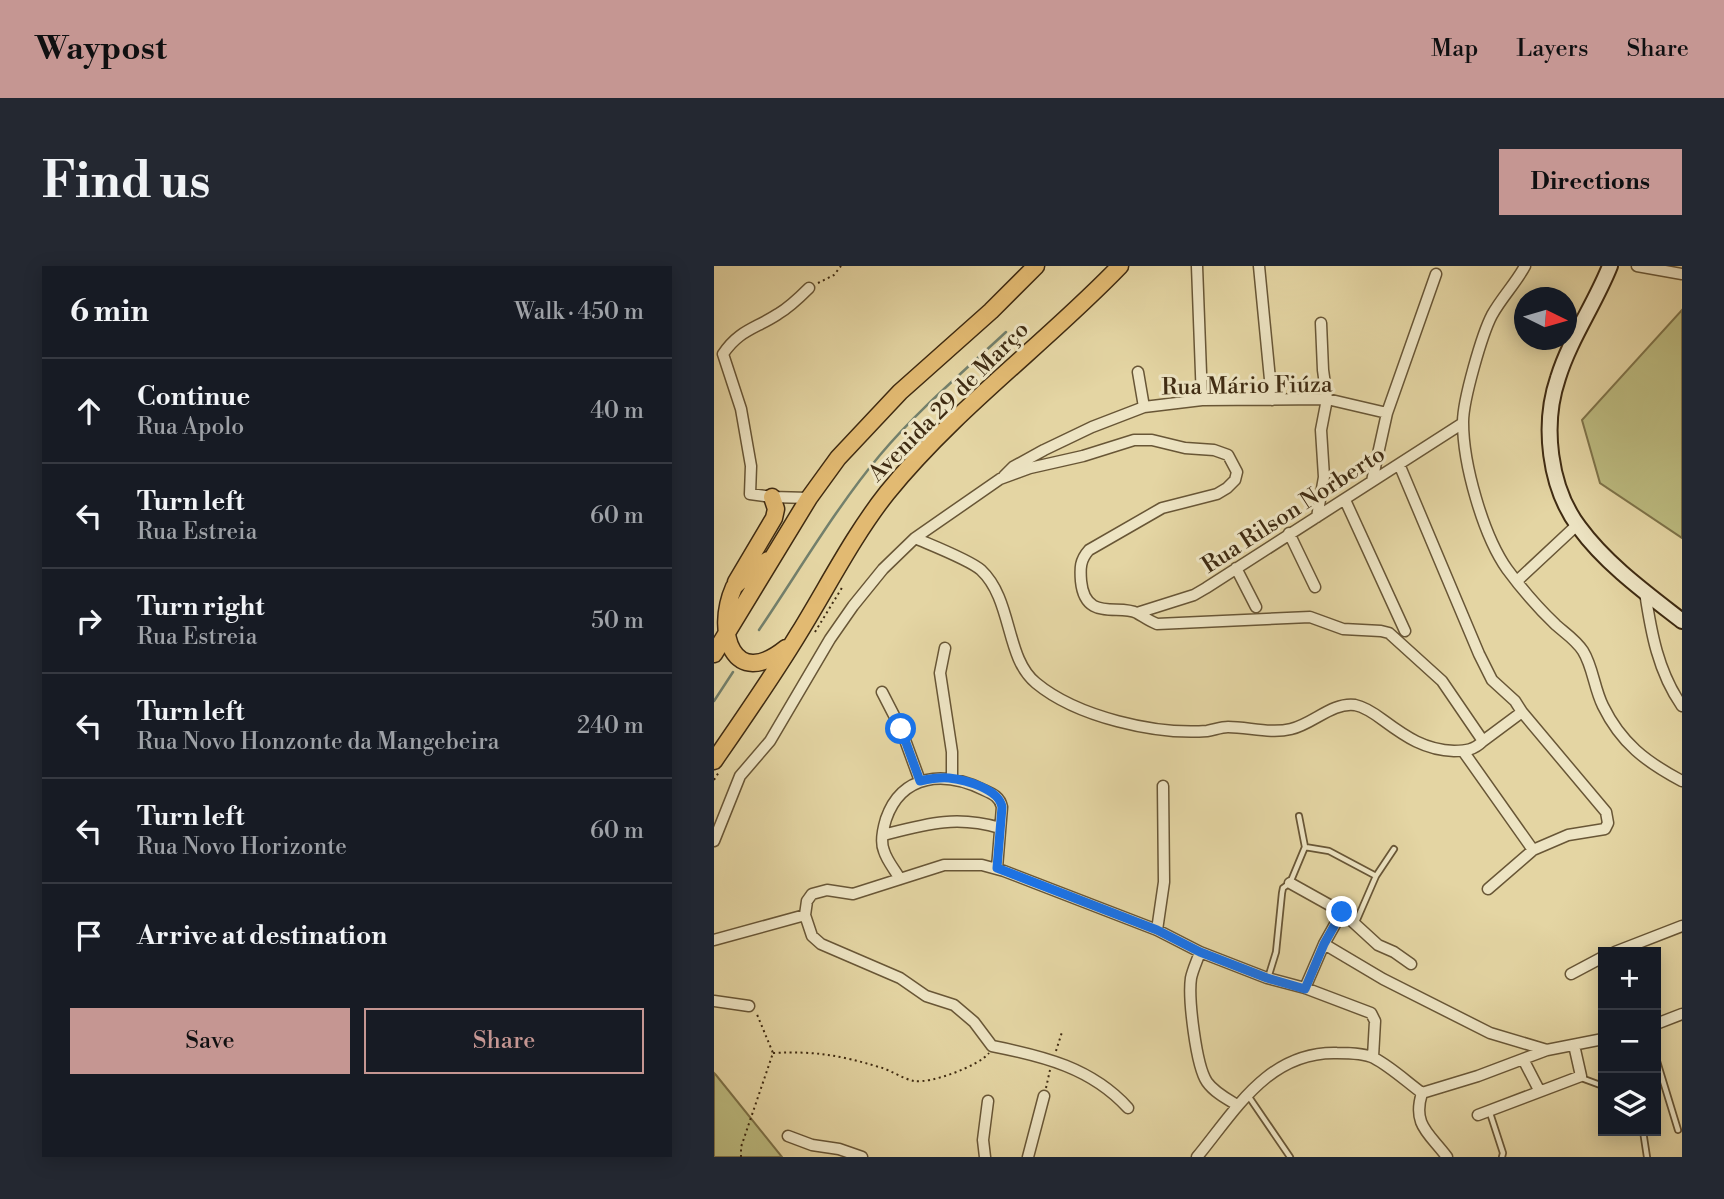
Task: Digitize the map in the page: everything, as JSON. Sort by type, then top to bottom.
[{"type":"main road","name":"Avenida 29 de Março","points":[[717,648],[808,498],[838,458],[900,392],[991,311],[1035,266]]},
{"type":"main road","name":"Avenida 29 de Março","points":[[718,765],[807,634],[862,526],[887,493],[920,454],[974,401],[1120,266]]},
{"type":"main road","points":[[1610,266],[1561,369],[1551,409],[1550,456],[1559,485],[1577,525],[1595,547],[1682,621]]},
{"type":"main road","points":[[772,498],[776,509],[774,518],[741,570],[723,609],[717,648],[734,660],[760,662],[807,634]]},
{"type":"main road","points":[[734,588],[774,557]]},
{"type":"street","points":[[1197,266],[1202,400]]},
{"type":"street","points":[[1259,266],[1272,400]]},
{"type":"street","points":[[1525,266],[1492,315],[1483,335],[1465,408],[1463,423],[1469,469],[1487,533],[1495,550],[1517,581],[1583,651],[1602,705],[1630,745],[1641,758],[1682,780]]},
{"type":"street","points":[[1637,266],[1682,274]]},
{"type":"street","points":[[1372,481],[1387,413],[1436,274]]},
{"type":"street","points":[[808,498],[772,498],[750,494],[751,466],[741,409],[718,353],[734,337],[777,315],[809,288]]},
{"type":"street","points":[[1317,517],[1324,477],[1321,429],[1327,399],[1321,323]]},
{"type":"street","points":[[1138,372],[1144,407]]},
{"type":"street","name":"Rua Mário Fiúza","points":[[1000,479],[1013,467],[1044,450],[1092,427],[1144,407],[1202,400],[1327,399],[1387,413]]},
{"type":"street","name":"Rua Rilson Norberto","points":[[1137,613],[1194,595],[1463,423]]},
{"type":"street","points":[[714,841],[740,776],[770,741],[830,639],[883,569],[915,538],[1000,479],[1030,468],[1083,456],[1134,440],[1152,440],[1185,449],[1214,450],[1228,455],[1237,472],[1235,480],[1217,494],[1162,508],[1089,550],[1082,559],[1082,587],[1094,606],[1106,611],[1137,613],[1144,620],[1157,624],[1310,617],[1343,629],[1381,631],[1389,634],[1442,681],[1483,741]]},
{"type":"street","points":[[1399,464],[1492,680],[1515,701],[1606,812],[1608,818],[1605,829],[1568,835],[1533,850],[1488,889]]},
{"type":"street","points":[[1345,500],[1405,632]]},
{"type":"street","points":[[1517,581],[1577,525]]},
{"type":"street","points":[[1289,533],[1315,587]]},
{"type":"street","points":[[915,538],[981,570],[987,577],[1003,607],[1017,656],[1029,676],[1080,709],[1130,724],[1186,730],[1209,731],[1224,727],[1278,731],[1300,727],[1335,708],[1354,705],[1376,715],[1423,746],[1463,751],[1471,750],[1522,712]]},
{"type":"street","points":[[1236,568],[1256,607]]},
{"type":"street","points":[[1645,592],[1656,653],[1672,691],[1682,706]]},
{"type":"street","points":[[945,648],[940,673],[952,751],[952,779]]},
{"type":"street","points":[[882,692],[901,729],[920,781]]},
{"type":"street","points":[[1463,751],[1533,850]]},
{"type":"street","points":[[900,879],[884,853],[883,835],[887,817],[899,795],[920,781],[965,781],[996,796],[1002,804],[997,868]]},
{"type":"street","points":[[1157,930],[1164,881],[1163,786]]},
{"type":"street","points":[[883,835],[948,821],[970,821],[1000,828]]},
{"type":"street","points":[[1128,1108],[1108,1087],[1053,1059],[992,1046],[974,1022],[954,1005],[926,996],[900,978],[821,944],[812,936],[805,915],[807,901],[812,894],[819,891],[834,890],[853,894],[955,864],[997,868],[1157,930],[1200,952],[1267,978],[1371,1013],[1375,1021],[1373,1058]]},
{"type":"street","points":[[1290,883],[1342,912],[1378,945],[1394,952],[1410,964]]},
{"type":"street","points":[[1305,989],[1324,944],[1342,912]]},
{"type":"street","points":[[714,940],[805,915]]},
{"type":"street","points":[[1628,947],[1682,926]]},
{"type":"street","points":[[1324,944],[1383,979],[1490,1033],[1548,1050]]},
{"type":"street","points":[[1200,952],[1191,979],[1190,993],[1196,1046],[1204,1077],[1213,1089],[1237,1105]]},
{"type":"street","points":[[1571,974],[1598,960]]},
{"type":"street","points":[[714,1001],[750,1006]]},
{"type":"street","points":[[1661,1022],[1682,1014]]},
{"type":"street","points":[[1422,1093],[1548,1050],[1598,1040]]},
{"type":"street","points":[[1478,1115],[1522,1096],[1581,1076],[1574,1045]]},
{"type":"street","points":[[1197,1157],[1247,1093],[1267,1076],[1308,1056],[1326,1052],[1373,1058],[1422,1093]]},
{"type":"street","points":[[1523,1059],[1539,1090]]},
{"type":"street","points":[[1422,1093],[1418,1106],[1420,1125],[1447,1157]]},
{"type":"street","points":[[1028,1157],[1044,1096]]},
{"type":"street","points":[[985,1157],[983,1140],[988,1101]]},
{"type":"street","points":[[788,1136],[812,1145],[839,1149],[862,1157]]},
{"type":"lane","points":[[1267,978],[1276,952],[1283,888],[1290,883],[1305,847],[1299,816]]},
{"type":"lane","points":[[1305,847],[1329,851],[1376,876]]},
{"type":"lane","points":[[1355,924],[1376,876],[1394,849]]},
{"type":"lane","points":[[1661,1073],[1678,1130]]},
{"type":"lane","points":[[1581,1076],[1598,1084]]},
{"type":"lane","points":[[1247,1093],[1290,1157]]},
{"type":"lane","points":[[1489,1110],[1502,1157]]},
{"type":"lane","points":[[1644,1136],[1647,1157]]},
{"type":"path","points":[[809,288],[834,275],[841,266]]},
{"type":"path","points":[[807,634],[847,578]]},
{"type":"path","points":[[714,780],[718,765]]},
{"type":"path","points":[[741,1157],[741,1147],[772,1052],[755,1011],[750,1006]]},
{"type":"path","points":[[772,1052],[829,1054],[883,1068],[911,1081],[923,1082],[979,1063],[992,1046]]},
{"type":"shaded area","points":[[1682,310],[1682,538],[1600,483],[1582,420]]},
{"type":"shaded area","points":[[714,1073],[716,1075],[782,1157],[714,1157]]},
{"type":"waterway","points":[[759,630],[832,519],[880,455],[925,407],[1006,332]]},
{"type":"waterway","points":[[714,701],[733,672]]},
{"type":"route","points":[[901,729],[920,781],[934,778],[965,781],[1000,800],[1002,807],[997,868],[1157,930],[1200,952],[1267,978],[1305,989],[1324,944],[1342,912]]}]
